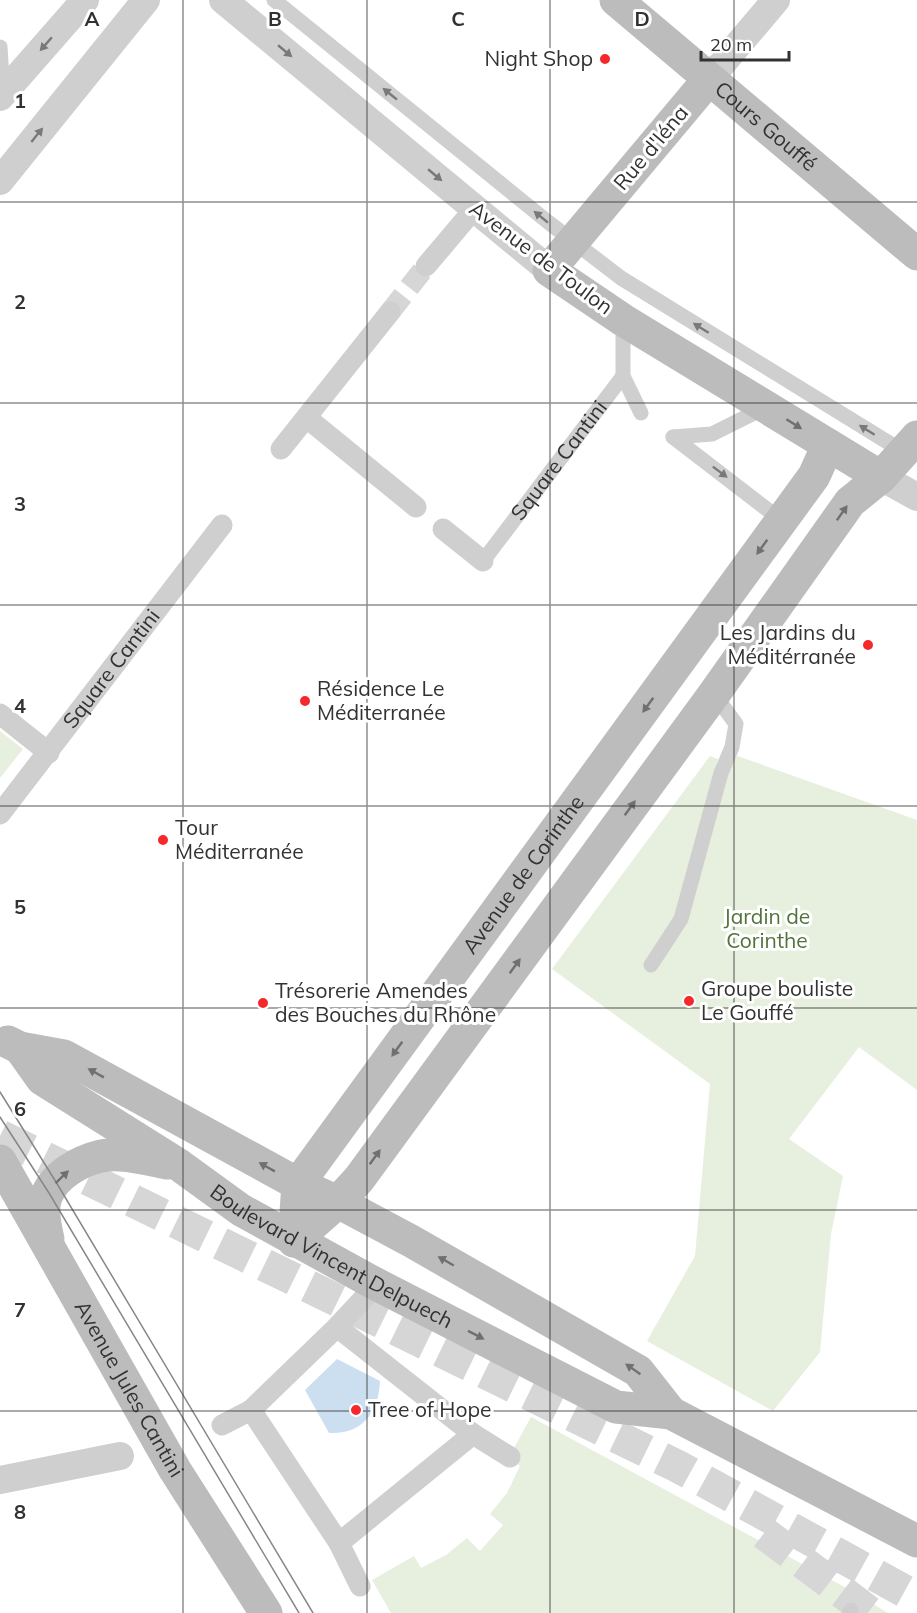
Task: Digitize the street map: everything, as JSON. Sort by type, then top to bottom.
[{"type":"main road","name":"Cours Gouffé","points":[[616,0],[917,254]]},
{"type":"main road","name":"Rue d'Iéna","points":[[549,270],[709,79]]},
{"type":"main road","name":"Avenue de Toulon","points":[[549,270],[623,320],[881,477]]},
{"type":"main road","name":"Avenue de Corinthe","points":[[298,1184],[814,476],[828,445]]},
{"type":"main road","points":[[294,1240],[338,1202],[359,1179],[714,694],[849,502],[912,450]]},
{"type":"main road","points":[[781,520],[818,548]]},
{"type":"main road","name":"Boulevard Vincent Delpuech","points":[[10,1043],[64,1056],[298,1184],[338,1202],[411,1241],[638,1371],[671,1413]]},
{"type":"main road","name":"Boulevard Vincent Delpuech","points":[[10,1043],[42,1079],[179,1165],[241,1210],[294,1240],[616,1407],[671,1413],[917,1541]]},
{"type":"main road","points":[[51,1249],[44,1223],[46,1197],[61,1175],[102,1156],[122,1156],[179,1165]]},
{"type":"main road","name":"Avenue Jules Cantini","points":[[0,1161],[175,1470],[266,1613]]},
{"type":"main road","points":[[294,1240],[298,1184]]},
{"type":"street","points":[[2,95],[85,0]]},
{"type":"street","points":[[0,181],[146,0]]},
{"type":"street","name":"Avenue de Toulon","points":[[223,0],[549,270]]},
{"type":"street","name":"Rue d'Iéna","points":[[709,79],[776,0]]},
{"type":"street","points":[[426,266],[475,208]]},
{"type":"street","points":[[281,448],[390,312]]},
{"type":"street","points":[[307,418],[416,507]]},
{"type":"street","name":"Avenue de Toulon","points":[[881,477],[917,497]]},
{"type":"street","name":"Square Cantini","points":[[0,814],[222,525]]},
{"type":"street","name":"Square Cantini","points":[[443,529],[483,561]]},
{"type":"street","points":[[0,714],[49,753]]},
{"type":"street","points":[[222,1425],[251,1410],[364,1298]]},
{"type":"street","points":[[337,1327],[473,1434],[510,1456]]},
{"type":"street","points":[[251,1410],[339,1543],[360,1587]]},
{"type":"street","points":[[339,1543],[473,1434]]},
{"type":"street","points":[[0,1480],[120,1456]]},
{"type":"lane","name":"Avenue de Toulon","points":[[274,0],[621,279],[912,450]]},
{"type":"lane","points":[[0,47],[2,95]]},
{"type":"lane","points":[[623,320],[623,376],[640,413]]},
{"type":"lane","name":"Square Cantini","points":[[483,561],[623,376]]},
{"type":"lane","points":[[766,407],[712,434],[673,437],[781,520]]},
{"type":"lane","points":[[651,965],[681,919],[721,773],[732,747],[736,724],[714,694]]},
{"type":"green space","points":[[0,731],[23,749],[0,778]]},
{"type":"green space","name":"Jardin de Corinthe","points":[[735,755],[917,820],[917,1090],[859,1047],[789,1139],[843,1176],[831,1234],[820,1352],[773,1411],[647,1341],[695,1256],[710,1084],[552,969],[710,756],[718,759],[716,765],[728,770]]},
{"type":"green space","points":[[531,1417],[852,1591],[888,1613],[391,1613],[372,1580],[414,1556],[421,1568],[446,1555],[467,1538],[480,1551],[503,1525],[490,1514],[507,1493],[520,1466],[508,1459]]},
{"type":"water","points":[[337,1359],[380,1381],[379,1392],[372,1412],[359,1426],[341,1433],[329,1433],[305,1390]]},
{"type":"tunnel","points":[[390,312],[426,266]]},
{"type":"tunnel","points":[[0,1136],[677,1466],[917,1598]]},
{"type":"tunnel","points":[[764,1533],[870,1613]]},
{"type":"tram line","points":[[0,1092],[313,1613]]},
{"type":"tram line","points":[[0,1117],[49,1193],[299,1613]]},
{"type":"place","name":"Night Shop","points":[[605,59]]},
{"type":"place","name":"Les Jardins du Méditérranée","points":[[868,645]]},
{"type":"place","name":"Résidence Le Méditerranée","points":[[305,701]]},
{"type":"place","name":"Tour Méditerranée","points":[[163,840]]},
{"type":"place","name":"Groupe bouliste Le Gouffé","points":[[689,1001]]},
{"type":"place","name":"Trésorerie Amendes des Bouches du Rhône","points":[[263,1003]]},
{"type":"place","name":"Tree of Hope","points":[[356,1410]]}]
